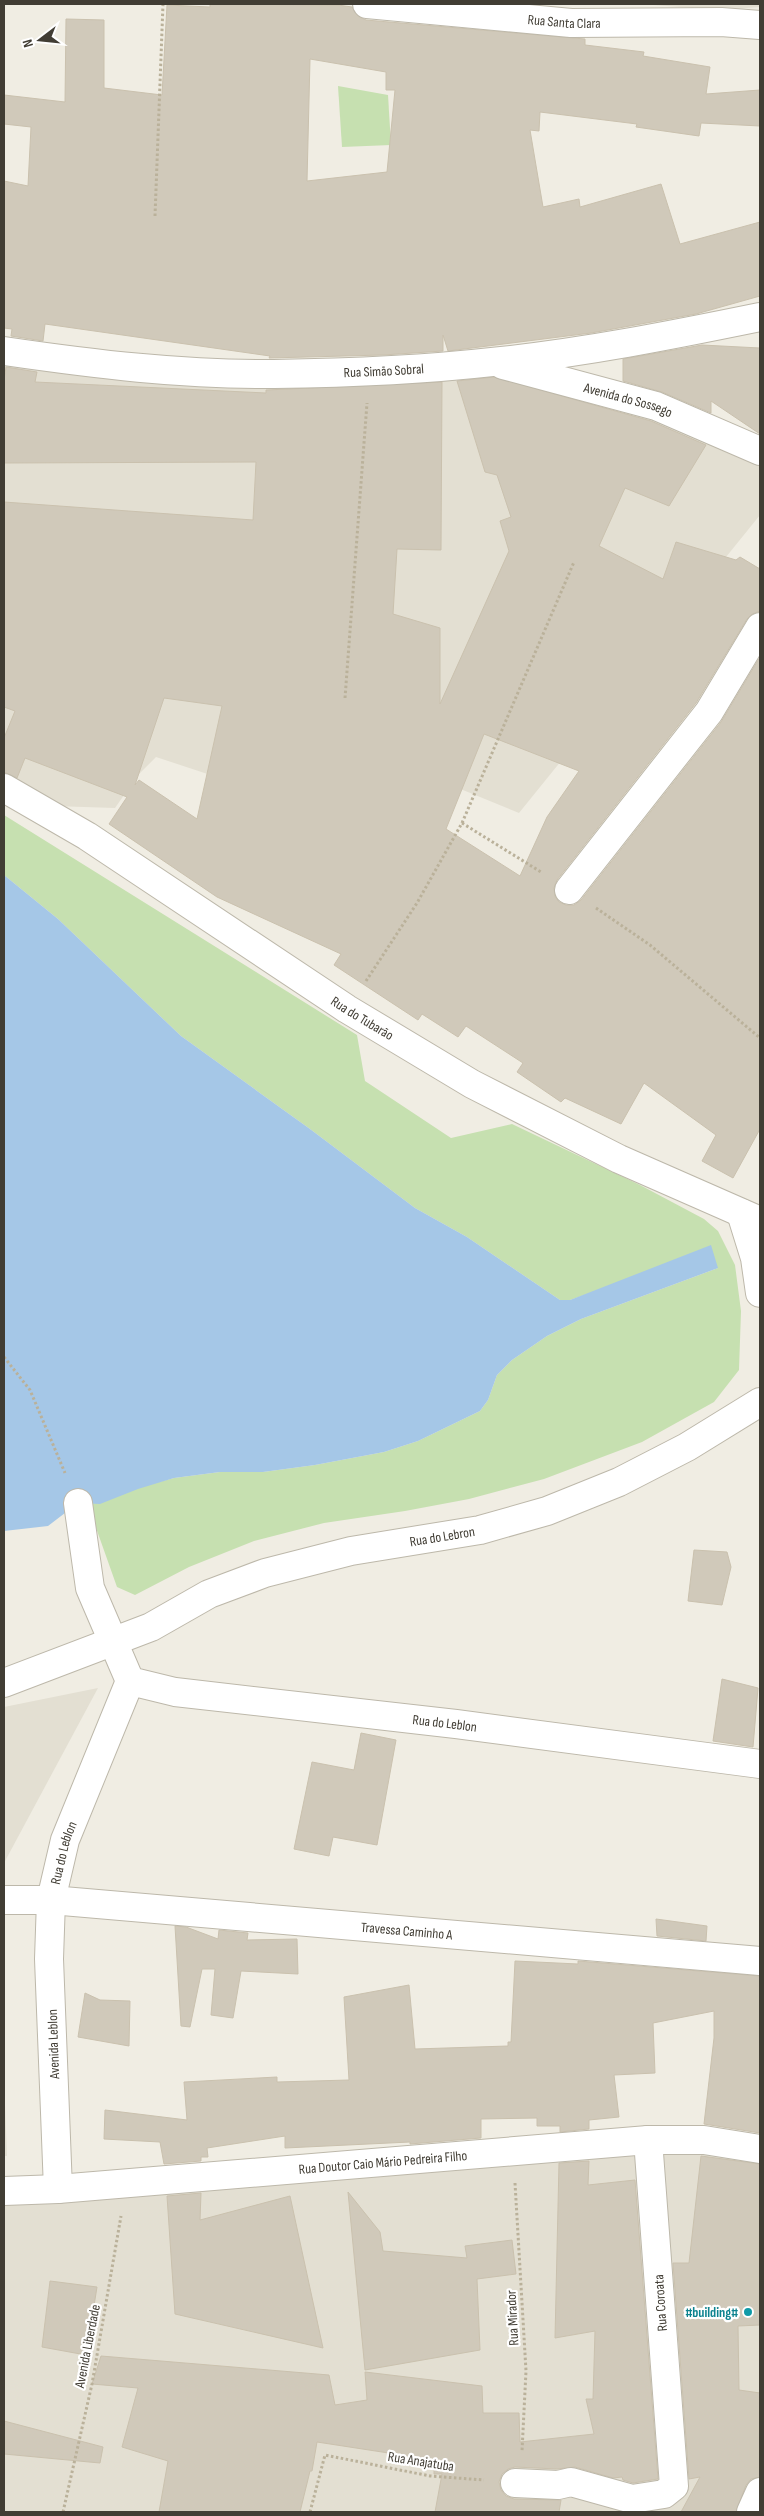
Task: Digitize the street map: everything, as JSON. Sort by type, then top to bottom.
[{"type":"street","name":"Rua Santa Clara","points":[[367,4],[570,23],[721,22],[760,25]]},
{"type":"street","name":"Rua Simão Sobral","points":[[4,351],[82,362],[187,372],[274,374],[369,370],[492,362],[612,345],[760,318]]},
{"type":"street","name":"Avenida do Sossego","points":[[492,362],[656,406],[760,451]]},
{"type":"street","points":[[569,890],[709,712],[760,627]]},
{"type":"street","name":"Rua do Tubarão","points":[[4,788],[87,836],[348,1009],[472,1084],[619,1158],[751,1217],[760,1293]]},
{"type":"street","name":"Rua do Lebron","points":[[4,1684],[151,1627],[209,1594],[265,1573],[352,1551],[480,1530],[547,1511],[619,1482],[687,1447],[759,1395]]},
{"type":"street","points":[[78,1503],[90,1588],[130,1681]]},
{"type":"street","name":"Rua do Leblon","points":[[4,1900],[51,1900],[65,1840],[130,1681],[175,1692],[476,1727],[760,1764]]},
{"type":"street","name":"Travessa Caminho A","points":[[51,1900],[760,1961]]},
{"type":"street","name":"Avenida Leblon","points":[[51,1900],[49,1959],[58,2189]]},
{"type":"street","name":"Rua Doutor Caio Mário Pedreira Filho","points":[[4,2192],[648,2140],[704,2140],[760,2149]]},
{"type":"street","name":"Rua Coroata","points":[[515,2483],[558,2485],[571,2482],[632,2499],[664,2494],[674,2486],[671,2467],[648,2140]]},
{"type":"street","points":[[751,2512],[760,2492]]},
{"type":"path","points":[[155,216],[163,4]]},
{"type":"path","points":[[345,698],[369,370]]},
{"type":"path","points":[[348,1009],[417,903],[462,823],[574,562]]},
{"type":"path","points":[[462,823],[569,890],[650,945],[760,1038]]},
{"type":"path","points":[[4,1358],[30,1390],[78,1503]]},
{"type":"path","name":"Rua Mirador","points":[[514,2150],[526,2371],[521,2472],[515,2483]]},
{"type":"path","name":"Avenida Liberdade","points":[[63,2512],[93,2375],[126,2183]]},
{"type":"path","name":"Rua Anajatuba","points":[[310,2512],[326,2455],[430,2476],[515,2483]]},
{"type":"shaded area","points":[[640,4],[760,4],[760,7],[720,10]]},
{"type":"shaded area","points":[[4,348],[131,366],[522,366],[760,458],[760,515],[519,813],[392,761],[344,819],[156,757],[138,775],[115,808],[53,806],[4,796]]},
{"type":"shaded area","points":[[98,1688],[4,1863],[4,1707]]},
{"type":"shaded area","points":[[4,2080],[7,2156],[4,2156]]},
{"type":"shaded area","points":[[648,2149],[760,2158],[760,2512],[4,2512],[4,2198]]},
{"type":"green space","points":[[338,86],[388,95],[391,145],[342,147]]},
{"type":"green space","points":[[4,815],[357,1035],[365,1081],[451,1138],[512,1124],[640,1185],[704,1219],[718,1231],[735,1265],[741,1311],[739,1370],[714,1402],[642,1442],[544,1479],[469,1499],[324,1523],[254,1541],[189,1567],[135,1595],[117,1587],[95,1525],[78,1503],[174,1478],[220,1472],[263,1472],[315,1465],[384,1452],[418,1441],[480,1411],[488,1400],[497,1375],[512,1360],[547,1336],[581,1319],[718,1268],[593,1292],[570,1300],[560,1300],[467,1237],[415,1208],[181,1036],[58,919],[4,875]]},
{"type":"water","points":[[4,875],[58,919],[181,1036],[415,1208],[467,1237],[560,1300],[570,1300],[711,1245],[718,1268],[581,1319],[547,1336],[512,1360],[497,1375],[488,1400],[480,1411],[418,1441],[384,1452],[315,1465],[263,1472],[220,1472],[174,1478],[138,1489],[100,1504],[78,1503],[48,1526],[4,1531]]},
{"type":"building","points":[[210,4],[338,5],[352,7],[358,16],[366,20],[585,39],[585,45],[644,52],[643,56],[710,67],[706,94],[760,90],[760,126],[701,123],[699,136],[636,127],[637,124],[540,112],[539,131],[530,130],[543,207],[579,199],[580,207],[661,184],[680,244],[760,222],[760,296],[696,314],[591,333],[448,351],[443,335],[443,351],[383,355],[269,358],[270,356],[45,324],[43,341],[11,336],[12,329],[4,328],[4,181],[28,186],[31,127],[4,124],[4,95],[65,102],[66,19],[104,20],[104,88],[162,95],[167,5],[210,7]],"holes":[[[310,59],[386,72],[386,90],[395,90],[387,172],[307,181]]]},
{"type":"building","points":[[702,345],[760,348],[760,434],[711,401],[711,413],[662,392],[623,381],[623,359]]},
{"type":"building","points":[[6,367],[37,372],[35,382],[266,393],[266,390],[442,382],[441,550],[397,549],[393,614],[440,628],[440,704],[509,551],[500,521],[511,517],[497,475],[485,472],[457,381],[494,377],[651,421],[706,445],[669,506],[625,488],[599,546],[663,579],[676,542],[736,560],[740,557],[760,569],[760,611],[752,614],[747,619],[696,703],[557,880],[554,888],[555,896],[559,902],[566,905],[574,905],[581,900],[721,722],[760,657],[760,1129],[733,1178],[702,1161],[716,1135],[644,1083],[621,1124],[565,1098],[561,1102],[517,1072],[523,1063],[466,1026],[458,1037],[422,1014],[418,1020],[334,965],[341,954],[217,897],[109,824],[127,797],[25,758],[17,778],[4,772],[4,738],[15,711],[4,707],[4,502],[253,520],[256,462],[4,463],[4,380]],"holes":[[[164,698],[222,706],[197,819],[139,780],[135,785]],[[484,734],[579,771],[547,817],[520,876],[446,829]]]},
{"type":"building","points":[[694,1550],[727,1552],[731,1567],[722,1605],[688,1601]]},
{"type":"building","points":[[722,1679],[758,1688],[753,1747],[713,1741]]},
{"type":"building","points":[[361,1733],[396,1740],[377,1845],[333,1837],[329,1856],[294,1849],[312,1762],[354,1770]]},
{"type":"building","points":[[656,1919],[707,1926],[706,1941],[657,1936]]},
{"type":"building","points":[[175,1926],[186,1927],[218,1939],[219,1930],[248,1933],[247,1940],[297,1939],[298,1974],[241,1971],[233,2018],[211,2015],[215,1969],[202,1969],[190,2027],[181,2026]]},
{"type":"building","points":[[515,1961],[578,1964],[578,1961],[760,1976],[760,2133],[704,2124],[714,2038],[714,2011],[653,2023],[655,2073],[614,2075],[619,2117],[589,2120],[589,2129],[560,2132],[560,2126],[537,2126],[537,2118],[481,2119],[481,2138],[410,2144],[410,2142],[285,2148],[285,2136],[207,2148],[208,2157],[201,2157],[201,2161],[164,2164],[160,2142],[104,2139],[105,2110],[187,2120],[184,2082],[277,2077],[277,2082],[349,2080],[344,1997],[409,1985],[415,2049],[508,2046],[508,2042],[511,2042]]},
{"type":"building","points":[[85,1993],[100,2000],[130,2001],[129,2046],[78,2037]]},
{"type":"building","points":[[701,2156],[760,2164],[760,2325],[738,2326],[739,2390],[760,2393],[760,2477],[751,2479],[746,2485],[736,2512],[681,2512],[700,2477],[689,2479],[673,2263],[689,2263]]},
{"type":"building","points":[[589,2161],[588,2185],[635,2180],[658,2479],[633,2483],[623,2480],[622,2477],[613,2478],[575,2467],[557,2469],[515,2467],[508,2469],[502,2474],[499,2482],[501,2490],[506,2496],[514,2499],[561,2500],[559,2512],[435,2512],[442,2474],[434,2474],[434,2460],[317,2442],[312,2471],[310,2471],[300,2512],[159,2512],[168,2461],[122,2447],[138,2388],[92,2384],[101,2356],[329,2375],[335,2405],[367,2400],[365,2372],[482,2386],[483,2413],[519,2413],[520,2442],[594,2434],[586,2399],[593,2399],[595,2331],[555,2338],[559,2163]]},
{"type":"building","points":[[348,2192],[380,2232],[383,2251],[467,2258],[465,2246],[512,2240],[516,2274],[477,2279],[480,2350],[365,2370]]},
{"type":"building","points":[[201,2193],[200,2220],[290,2196],[323,2348],[175,2314],[167,2196]]},
{"type":"building","points":[[50,2281],[97,2287],[86,2355],[42,2347]]},
{"type":"building","points":[[4,2421],[103,2447],[100,2463],[4,2454]]},
{"type":"place","name":"#building#","points":[[748,2312]]}]
